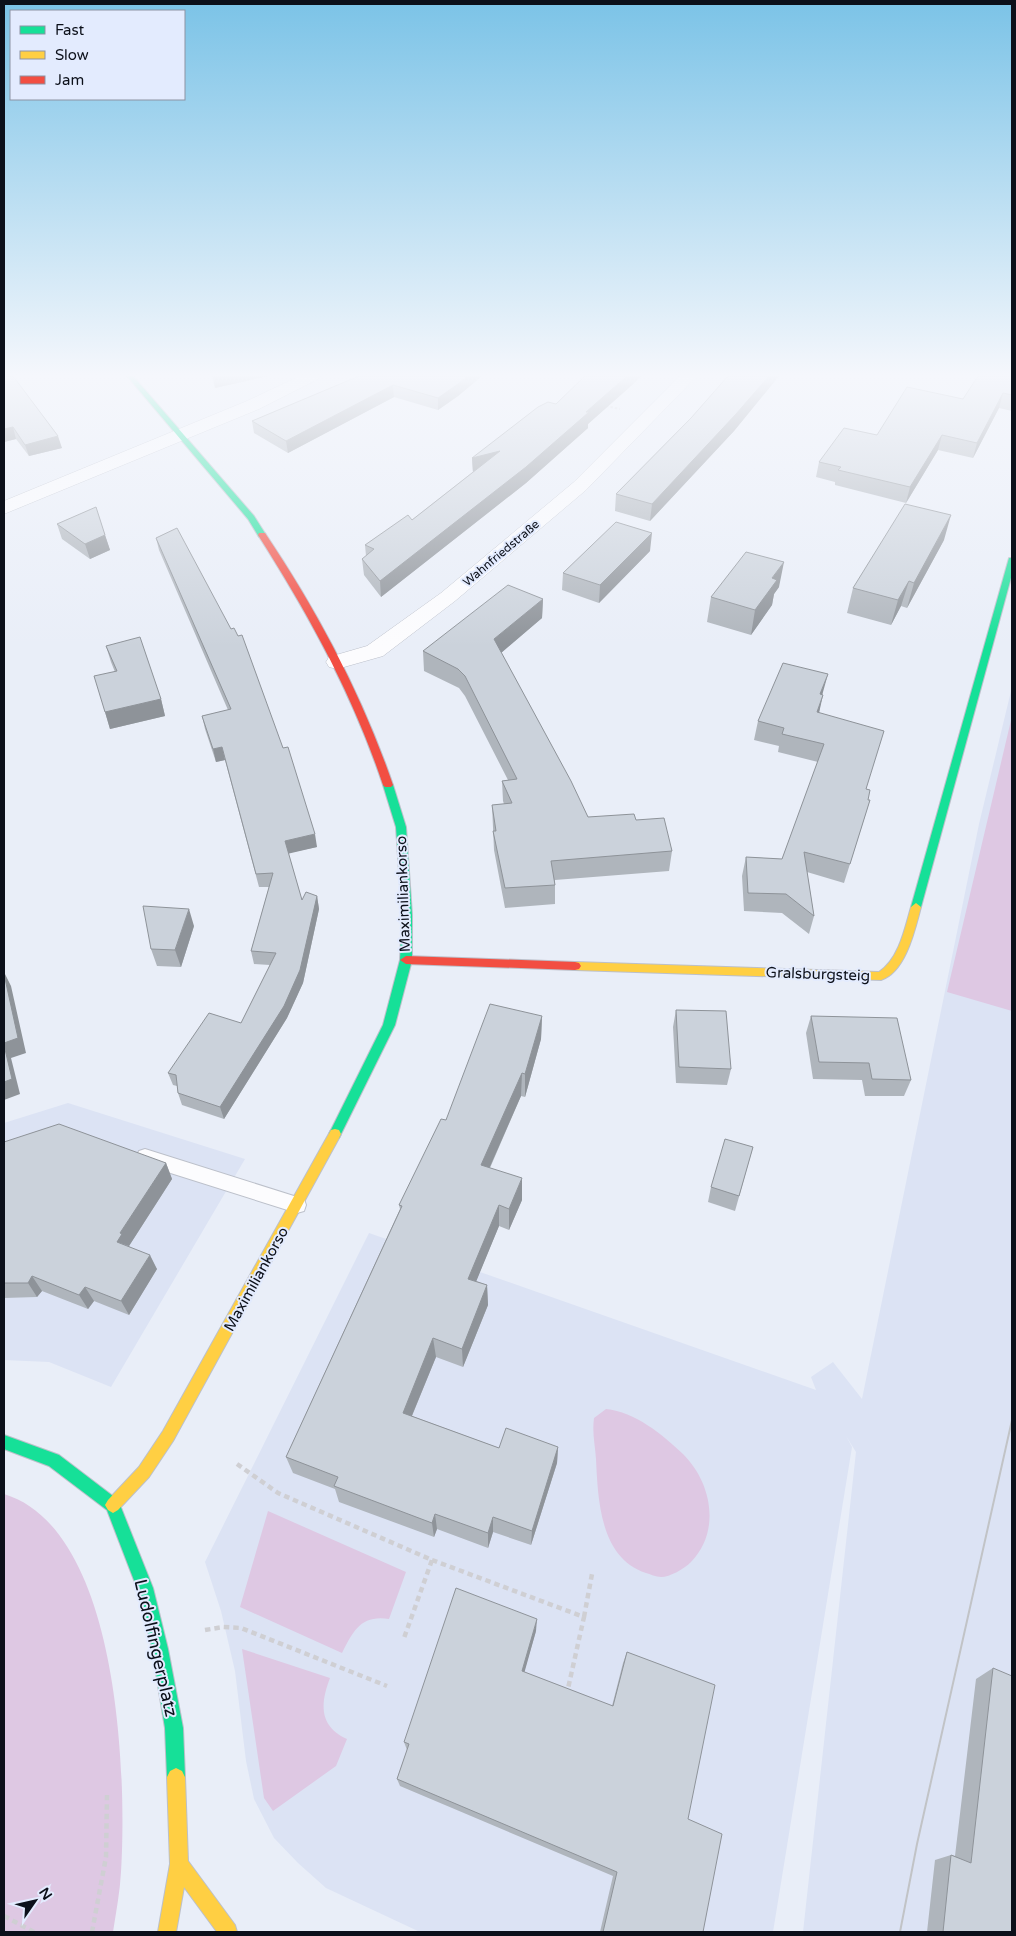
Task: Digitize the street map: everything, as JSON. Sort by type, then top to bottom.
[{"type":"street","points":[[4,508],[104,466]]},
{"type":"street","name":"Maximiliankorso","points":[[113,1505],[144,1472],[168,1436],[298,1205],[357,1092],[389,1024],[406,960],[407,915],[401,827],[376,744],[337,662],[293,582],[251,518],[208,466]]},
{"type":"street","name":"Wahnfriedstraße","points":[[337,662],[375,652],[448,597],[580,486],[599,466]]},
{"type":"street","name":"Gralsburgsteig","points":[[406,960],[877,976],[887,973],[894,966],[913,916],[1012,560]]},
{"type":"street","points":[[4,1442],[54,1460],[113,1505]]},
{"type":"street","name":"Ludolfingerplatz","points":[[113,1505],[145,1588],[174,1728],[179,1864],[167,1932]]},
{"type":"street","points":[[179,1864],[228,1932]]},
{"type":"lane","points":[[130,1153],[298,1205]]},
{"type":"path","points":[[237,1464],[278,1493],[432,1560],[584,1617]]},
{"type":"path","points":[[404,1638],[432,1560]]},
{"type":"path","points":[[565,1698],[592,1574]]},
{"type":"path","points":[[205,1630],[223,1626],[241,1628],[387,1686]]},
{"type":"path","points":[[92,1932],[106,1857],[107,1795]]},
{"type":"path","points":[[4,1916],[34,1932]]},
{"type":"shaded area","points":[[1012,687],[1012,1932],[803,1932],[856,1452],[846,1436],[852,1447],[773,1932],[420,1932],[326,1888],[274,1838],[254,1799],[246,1761],[235,1671],[221,1611],[205,1562],[369,1233],[816,1390],[811,1377],[833,1362],[862,1399],[979,824]]},
{"type":"shaded area","points":[[1012,716],[1012,1011],[947,992]]},
{"type":"shaded area","points":[[68,1103],[245,1159],[111,1387],[49,1362],[4,1360],[4,1123]]},
{"type":"shaded area","points":[[606,1409],[627,1414],[648,1425],[683,1454],[701,1479],[709,1507],[709,1522],[706,1536],[700,1550],[691,1562],[673,1574],[657,1577],[646,1573],[631,1565],[619,1555],[610,1541],[604,1526],[598,1492],[593,1434],[594,1418]]},
{"type":"shaded area","points":[[4,1494],[42,1516],[72,1554],[93,1603],[108,1659],[117,1718],[122,1829],[119,1894],[113,1932],[4,1932]]},
{"type":"shaded area","points":[[268,1511],[406,1572],[389,1619],[379,1618],[365,1622],[350,1637],[342,1653],[240,1607]]},
{"type":"shaded area","points":[[242,1649],[330,1678],[324,1697],[324,1713],[331,1728],[347,1739],[336,1766],[273,1811],[264,1798]]},
{"type":"building","points":[[480,466],[527,466],[380,581],[362,559],[374,549],[365,545],[408,515],[412,520]]},
{"type":"building","points":[[643,466],[687,466],[652,504],[616,494]]},
{"type":"building","points":[[838,466],[923,466],[910,487],[838,470],[841,467]]},
{"type":"building","points":[[905,504],[951,515],[914,583],[909,581],[898,600],[853,588]]},
{"type":"building","points":[[96,507],[105,535],[85,544],[57,524]]},
{"type":"building","points":[[616,522],[652,533],[600,585],[563,573]]},
{"type":"building","points":[[177,528],[231,629],[234,628],[238,636],[242,635],[283,748],[288,747],[315,834],[285,841],[302,900],[306,892],[317,896],[300,970],[284,1006],[220,1107],[178,1093],[176,1075],[168,1073],[209,1013],[241,1023],[276,953],[251,951],[273,873],[256,874],[222,747],[213,749],[202,716],[231,709],[156,538]]},
{"type":"building","points":[[746,552],[784,562],[772,578],[777,580],[755,610],[711,597]]},
{"type":"building","points":[[508,585],[543,599],[494,639],[571,781],[588,817],[634,814],[636,820],[664,818],[672,851],[551,861],[555,885],[505,888],[493,831],[496,831],[492,805],[512,803],[502,781],[517,779],[465,676],[458,669],[423,651]]},
{"type":"building","points":[[140,637],[161,699],[105,712],[94,676],[117,671],[106,646]]},
{"type":"building","points":[[783,663],[828,674],[820,694],[823,695],[817,712],[884,731],[866,789],[870,790],[868,800],[870,800],[850,864],[804,852],[814,916],[786,894],[748,893],[746,857],[782,859],[824,744],[782,734],[784,728],[758,721]]},
{"type":"building","points":[[143,906],[189,909],[175,950],[151,949]]},
{"type":"building","points":[[4,974],[18,1038],[4,1043]]},
{"type":"building","points":[[490,1004],[542,1016],[525,1074],[522,1073],[481,1165],[522,1178],[509,1209],[499,1205],[468,1279],[487,1285],[462,1349],[433,1338],[403,1413],[499,1448],[506,1428],[558,1447],[532,1531],[493,1517],[488,1533],[435,1514],[432,1523],[334,1486],[338,1477],[286,1457],[402,1206],[399,1205],[441,1119],[446,1120]]},
{"type":"building","points":[[676,1010],[726,1011],[731,1069],[679,1067]]},
{"type":"building","points":[[811,1016],[897,1018],[911,1080],[872,1079],[869,1063],[819,1062]]},
{"type":"building","points":[[4,1045],[12,1079],[4,1082]]},
{"type":"building","points":[[59,1124],[166,1163],[120,1233],[122,1234],[117,1242],[150,1255],[121,1301],[85,1287],[79,1295],[32,1276],[28,1283],[4,1283],[4,1142]]},
{"type":"building","points":[[725,1139],[753,1147],[739,1196],[711,1187]]},
{"type":"building","points":[[456,1588],[537,1619],[522,1671],[613,1706],[627,1652],[715,1685],[688,1819],[722,1834],[703,1932],[603,1932],[617,1872],[397,1779],[409,1744],[404,1742]]},
{"type":"building","points":[[993,1668],[1012,1676],[1012,1932],[943,1932],[951,1855],[971,1863]]},
{"type":"tram line","points":[[900,1932],[917,1844],[1012,1420]]},
{"type":"traffic: fast","points":[[207,466],[251,518],[262,535]]},
{"type":"traffic: fast","points":[[916,907],[1012,560]]},
{"type":"traffic: fast","points":[[335,1134],[389,1025],[406,960],[407,915],[401,827],[388,785]]},
{"type":"traffic: fast","points":[[4,1442],[54,1460],[113,1505],[145,1588],[160,1649],[174,1728],[176,1777]]},
{"type":"traffic: slow","points":[[575,966],[881,976],[888,972],[899,956],[908,935],[916,907]]},
{"type":"traffic: slow","points":[[113,1505],[144,1472],[168,1436],[335,1134]]},
{"type":"traffic: slow","points":[[167,1932],[179,1864],[176,1777]]},
{"type":"traffic: slow","points":[[179,1864],[228,1932]]},
{"type":"traffic: jam","points":[[262,535],[317,625],[350,687],[377,752],[388,785]]},
{"type":"traffic: jam","points":[[406,960],[575,966]]}]
